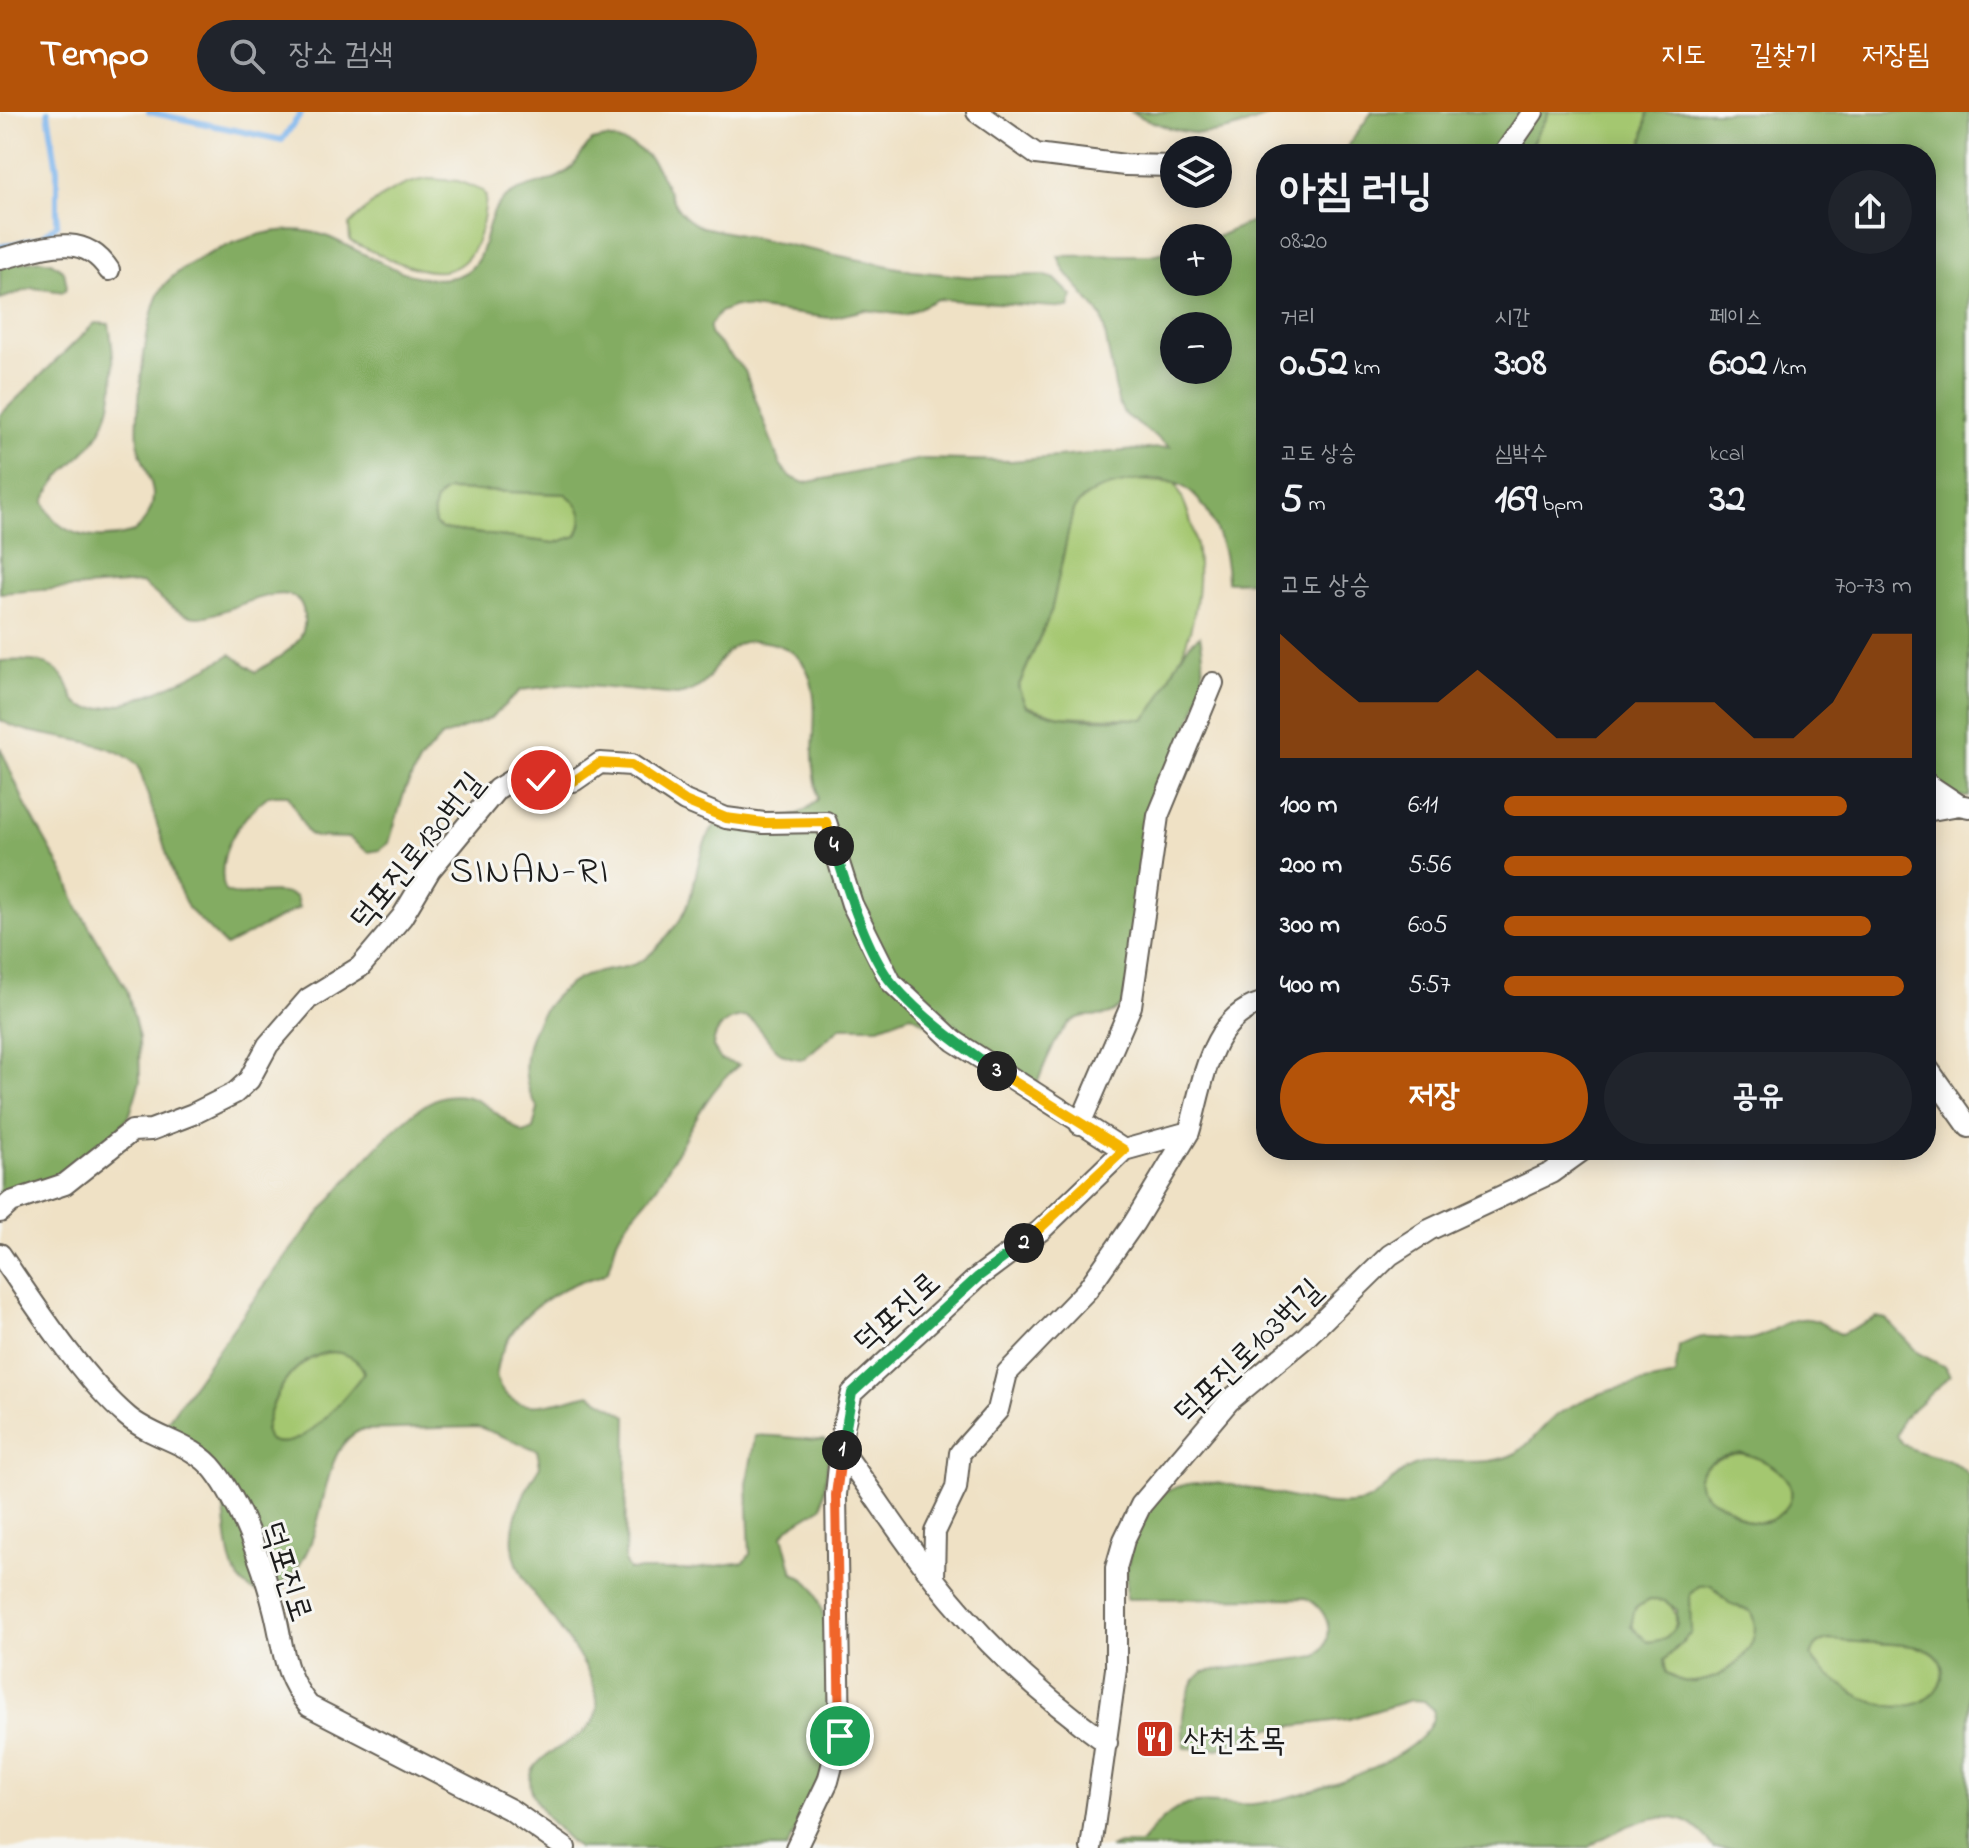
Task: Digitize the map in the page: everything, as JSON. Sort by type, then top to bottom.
[{"type":"street","points":[[977,112],[1036,154],[1125,165],[1160,166]]},
{"type":"street","points":[[1511,144],[1533,112]]},
{"type":"street","points":[[0,259],[65,243],[79,244],[101,258],[109,270]]},
{"type":"street","points":[[1080,1124],[1131,1006],[1158,816],[1213,683]]},
{"type":"street","name":"덕포진로130번길","points":[[0,1212],[11,1202],[65,1184],[132,1131],[151,1130],[235,1093],[249,1080],[268,1045],[308,999],[360,967],[402,917],[430,870],[497,789],[517,777],[574,781],[600,763],[631,765],[685,801],[726,818],[764,823],[826,822],[852,904],[891,982],[954,1041],[1124,1150]]},
{"type":"street","points":[[1936,789],[1964,806]]},
{"type":"street","points":[[1936,810],[1964,806]]},
{"type":"street","points":[[934,1578],[935,1532],[956,1488],[960,1453],[998,1410],[1007,1373],[1087,1290],[1134,1223],[1189,1132],[1217,1037],[1241,1012],[1256,1006]]},
{"type":"street","points":[[1936,1080],[1969,1127]]},
{"type":"street","name":"덕포진로","points":[[796,1848],[828,1781],[840,1736],[836,1495],[852,1393],[978,1277],[1040,1231],[1124,1150],[1189,1132]]},
{"type":"street","name":"덕포진로103번길","points":[[1091,1848],[1116,1669],[1116,1568],[1124,1540],[1141,1505],[1229,1401],[1305,1338],[1390,1255],[1429,1230],[1551,1173],[1569,1160]]},
{"type":"street","name":"덕포진로","points":[[0,1254],[53,1329],[118,1409],[155,1434],[192,1451],[216,1472],[268,1586],[282,1657],[292,1686],[309,1706],[511,1810],[565,1848]]},
{"type":"street","points":[[842,1451],[949,1599],[1006,1657],[1079,1723],[1107,1743]]},
{"type":"green space","points":[[1130,112],[1280,112],[1221,132],[1205,133],[1172,129]]},
{"type":"green space","points":[[1372,112],[1549,112],[1531,144],[1349,144]]},
{"type":"green space","points":[[1549,112],[1648,112],[1643,144],[1531,144]]},
{"type":"green space","points":[[1648,112],[1969,112],[1969,797],[1936,797],[1936,144],[1643,144]]},
{"type":"green space","points":[[606,138],[629,144],[656,166],[677,207],[702,227],[913,271],[971,277],[1042,275],[1055,279],[1072,296],[1069,308],[937,299],[905,315],[865,310],[830,318],[735,306],[720,312],[710,325],[710,334],[745,371],[780,464],[789,476],[804,483],[922,459],[1011,461],[1170,447],[1125,415],[1118,402],[1102,317],[1064,270],[1058,256],[1160,253],[1160,296],[1232,296],[1232,230],[1256,219],[1256,581],[1227,582],[1224,554],[1207,511],[1198,499],[1175,483],[1155,479],[1133,481],[1088,495],[1073,510],[1051,612],[1018,687],[1026,706],[1054,715],[1144,719],[1159,699],[1183,653],[1200,636],[1203,661],[1196,708],[1156,798],[1149,822],[1141,867],[1135,944],[1123,1004],[1111,1014],[1085,1016],[1071,1022],[1052,1049],[1036,1087],[911,1015],[879,1027],[841,1027],[803,1059],[775,1049],[754,1022],[746,1017],[728,1021],[716,1034],[713,1047],[721,1060],[739,1065],[714,1090],[658,1185],[622,1231],[607,1272],[566,1288],[532,1310],[514,1330],[498,1363],[497,1376],[501,1388],[509,1398],[519,1403],[542,1405],[590,1394],[627,1416],[625,1563],[629,1570],[688,1570],[744,1562],[750,1554],[747,1484],[755,1436],[825,1440],[830,1448],[822,1507],[788,1528],[783,1535],[793,1573],[813,1587],[820,1603],[828,1649],[831,1705],[824,1770],[787,1848],[578,1848],[546,1815],[531,1791],[532,1773],[542,1759],[589,1726],[597,1711],[597,1699],[587,1670],[533,1593],[521,1573],[514,1552],[513,1528],[522,1500],[540,1466],[537,1450],[479,1427],[361,1430],[345,1442],[334,1461],[314,1535],[303,1559],[288,1579],[264,1594],[249,1588],[232,1565],[222,1500],[214,1480],[162,1429],[296,1243],[380,1144],[416,1111],[445,1096],[469,1097],[524,1133],[533,1129],[538,1108],[529,1091],[527,1053],[532,1033],[553,999],[568,985],[585,976],[636,964],[657,948],[684,912],[703,848],[716,824],[784,819],[808,808],[818,799],[813,756],[815,718],[812,686],[800,659],[788,649],[771,643],[748,641],[726,653],[699,687],[677,695],[569,684],[521,690],[491,718],[441,737],[420,761],[405,790],[389,843],[380,850],[368,852],[349,838],[315,837],[308,833],[288,795],[269,795],[239,825],[226,850],[223,863],[225,891],[231,894],[286,894],[296,897],[299,908],[226,946],[188,908],[175,880],[138,765],[106,747],[33,732],[0,720],[0,661],[45,664],[60,673],[77,703],[89,708],[107,707],[154,693],[231,654],[256,672],[292,647],[304,626],[302,606],[293,597],[280,594],[198,617],[175,609],[141,583],[0,593],[0,415],[95,323],[109,324],[114,373],[110,406],[97,436],[57,480],[44,502],[59,524],[70,531],[108,537],[134,532],[152,506],[151,482],[138,443],[138,410],[151,317],[162,288],[173,276],[203,257],[242,240],[269,232],[296,230],[339,241],[407,274],[443,279],[460,275],[476,262],[492,216],[502,200],[517,191],[552,180],[574,165],[592,141]],"holes":[[[449,490],[566,494],[579,508],[581,523],[577,536],[555,543],[442,529],[435,524],[437,499]],[[329,1352],[354,1359],[364,1372],[331,1412],[294,1440],[281,1443],[269,1440],[265,1430],[273,1403],[286,1380],[315,1356]]]},
{"type":"green space","points":[[428,179],[458,181],[483,191],[486,197],[480,231],[471,253],[458,266],[441,271],[422,270],[350,241],[349,225],[375,201],[395,189]]},
{"type":"green space","points":[[40,260],[51,262],[64,271],[67,287],[64,292],[33,288],[0,299],[0,265]]},
{"type":"green space","points":[[1136,480],[1175,483],[1193,531],[1198,580],[1196,605],[1182,654],[1171,678],[1144,719],[1060,716],[1026,706],[1018,688],[1051,612],[1073,510],[1093,492]]},
{"type":"green space","points":[[449,490],[566,494],[581,513],[580,529],[577,536],[555,543],[442,529],[435,524],[434,508],[437,499]]},
{"type":"green space","points":[[0,747],[26,806],[67,879],[77,906],[127,990],[139,1038],[140,1081],[130,1114],[110,1141],[62,1178],[0,1202]]},
{"type":"green space","points":[[1877,1317],[1886,1319],[1918,1353],[1945,1367],[1950,1376],[1902,1419],[1896,1436],[1912,1449],[1952,1462],[1969,1476],[1969,1848],[1713,1848],[1700,1831],[1686,1822],[1654,1818],[1620,1830],[1587,1848],[1109,1848],[1119,1844],[1140,1844],[1167,1816],[1186,1805],[1272,1801],[1359,1774],[1412,1745],[1428,1728],[1434,1710],[1424,1701],[1411,1700],[1349,1719],[1269,1729],[1218,1749],[1185,1748],[1184,1707],[1191,1687],[1203,1672],[1317,1656],[1327,1640],[1328,1624],[1320,1610],[1306,1598],[1126,1599],[1132,1542],[1144,1515],[1163,1494],[1184,1485],[1207,1483],[1312,1501],[1359,1503],[1374,1497],[1414,1466],[1504,1458],[1521,1450],[1551,1420],[1579,1402],[1610,1390],[1675,1376],[1679,1346],[1696,1338],[1751,1339],[1800,1319],[1817,1321],[1841,1334]],"holes":[[[1740,1453],[1753,1456],[1766,1462],[1786,1479],[1791,1489],[1791,1499],[1785,1510],[1771,1520],[1752,1522],[1712,1499],[1701,1489],[1700,1474],[1705,1467]],[[1711,1585],[1729,1603],[1750,1611],[1755,1627],[1752,1642],[1743,1657],[1713,1678],[1696,1682],[1680,1680],[1666,1672],[1664,1660],[1691,1633],[1690,1594],[1699,1586]],[[1650,1600],[1665,1601],[1677,1610],[1677,1624],[1665,1639],[1648,1642],[1631,1626],[1635,1608]],[[1830,1640],[1919,1647],[1939,1659],[1943,1671],[1940,1684],[1930,1696],[1915,1704],[1895,1707],[1870,1701],[1842,1685],[1814,1661],[1811,1656],[1818,1644]]]},
{"type":"green space","points":[[330,1352],[345,1354],[358,1362],[364,1371],[359,1380],[320,1424],[307,1434],[282,1443],[269,1440],[265,1431],[269,1417],[286,1381],[304,1363]]},
{"type":"green space","points":[[1740,1453],[1766,1462],[1786,1479],[1791,1489],[1791,1499],[1785,1510],[1771,1520],[1758,1523],[1747,1521],[1701,1489],[1700,1474],[1705,1467]]},
{"type":"green space","points":[[1711,1585],[1723,1598],[1750,1611],[1755,1627],[1752,1642],[1743,1657],[1713,1678],[1696,1682],[1680,1680],[1666,1672],[1664,1660],[1685,1641],[1690,1594],[1699,1586]]},
{"type":"green space","points":[[1654,1598],[1670,1604],[1676,1620],[1670,1636],[1654,1642],[1638,1636],[1632,1620],[1638,1604]]},
{"type":"green space","points":[[1830,1640],[1895,1644],[1927,1650],[1939,1659],[1943,1672],[1940,1685],[1930,1696],[1915,1704],[1895,1707],[1870,1701],[1842,1685],[1814,1661],[1811,1656],[1816,1646]]},
{"type":"waterway","points":[[0,247],[41,238],[57,225],[57,170],[48,112]]},
{"type":"waterway","points":[[149,112],[282,140],[302,112]]},
{"type":"place","name":"산천초목","points":[[1155,1739]]},
{"type":"district","name":"SINAN-RI","points":[[530,869]]},
{"type":"route","points":[[541,780],[574,781],[600,763],[631,765],[685,801],[726,818],[764,823],[826,822],[852,904],[891,982],[954,1041],[1014,1083],[1124,1150],[1040,1231],[978,1277],[876,1367],[852,1393],[843,1428],[836,1495],[842,1708],[840,1736]]}]
